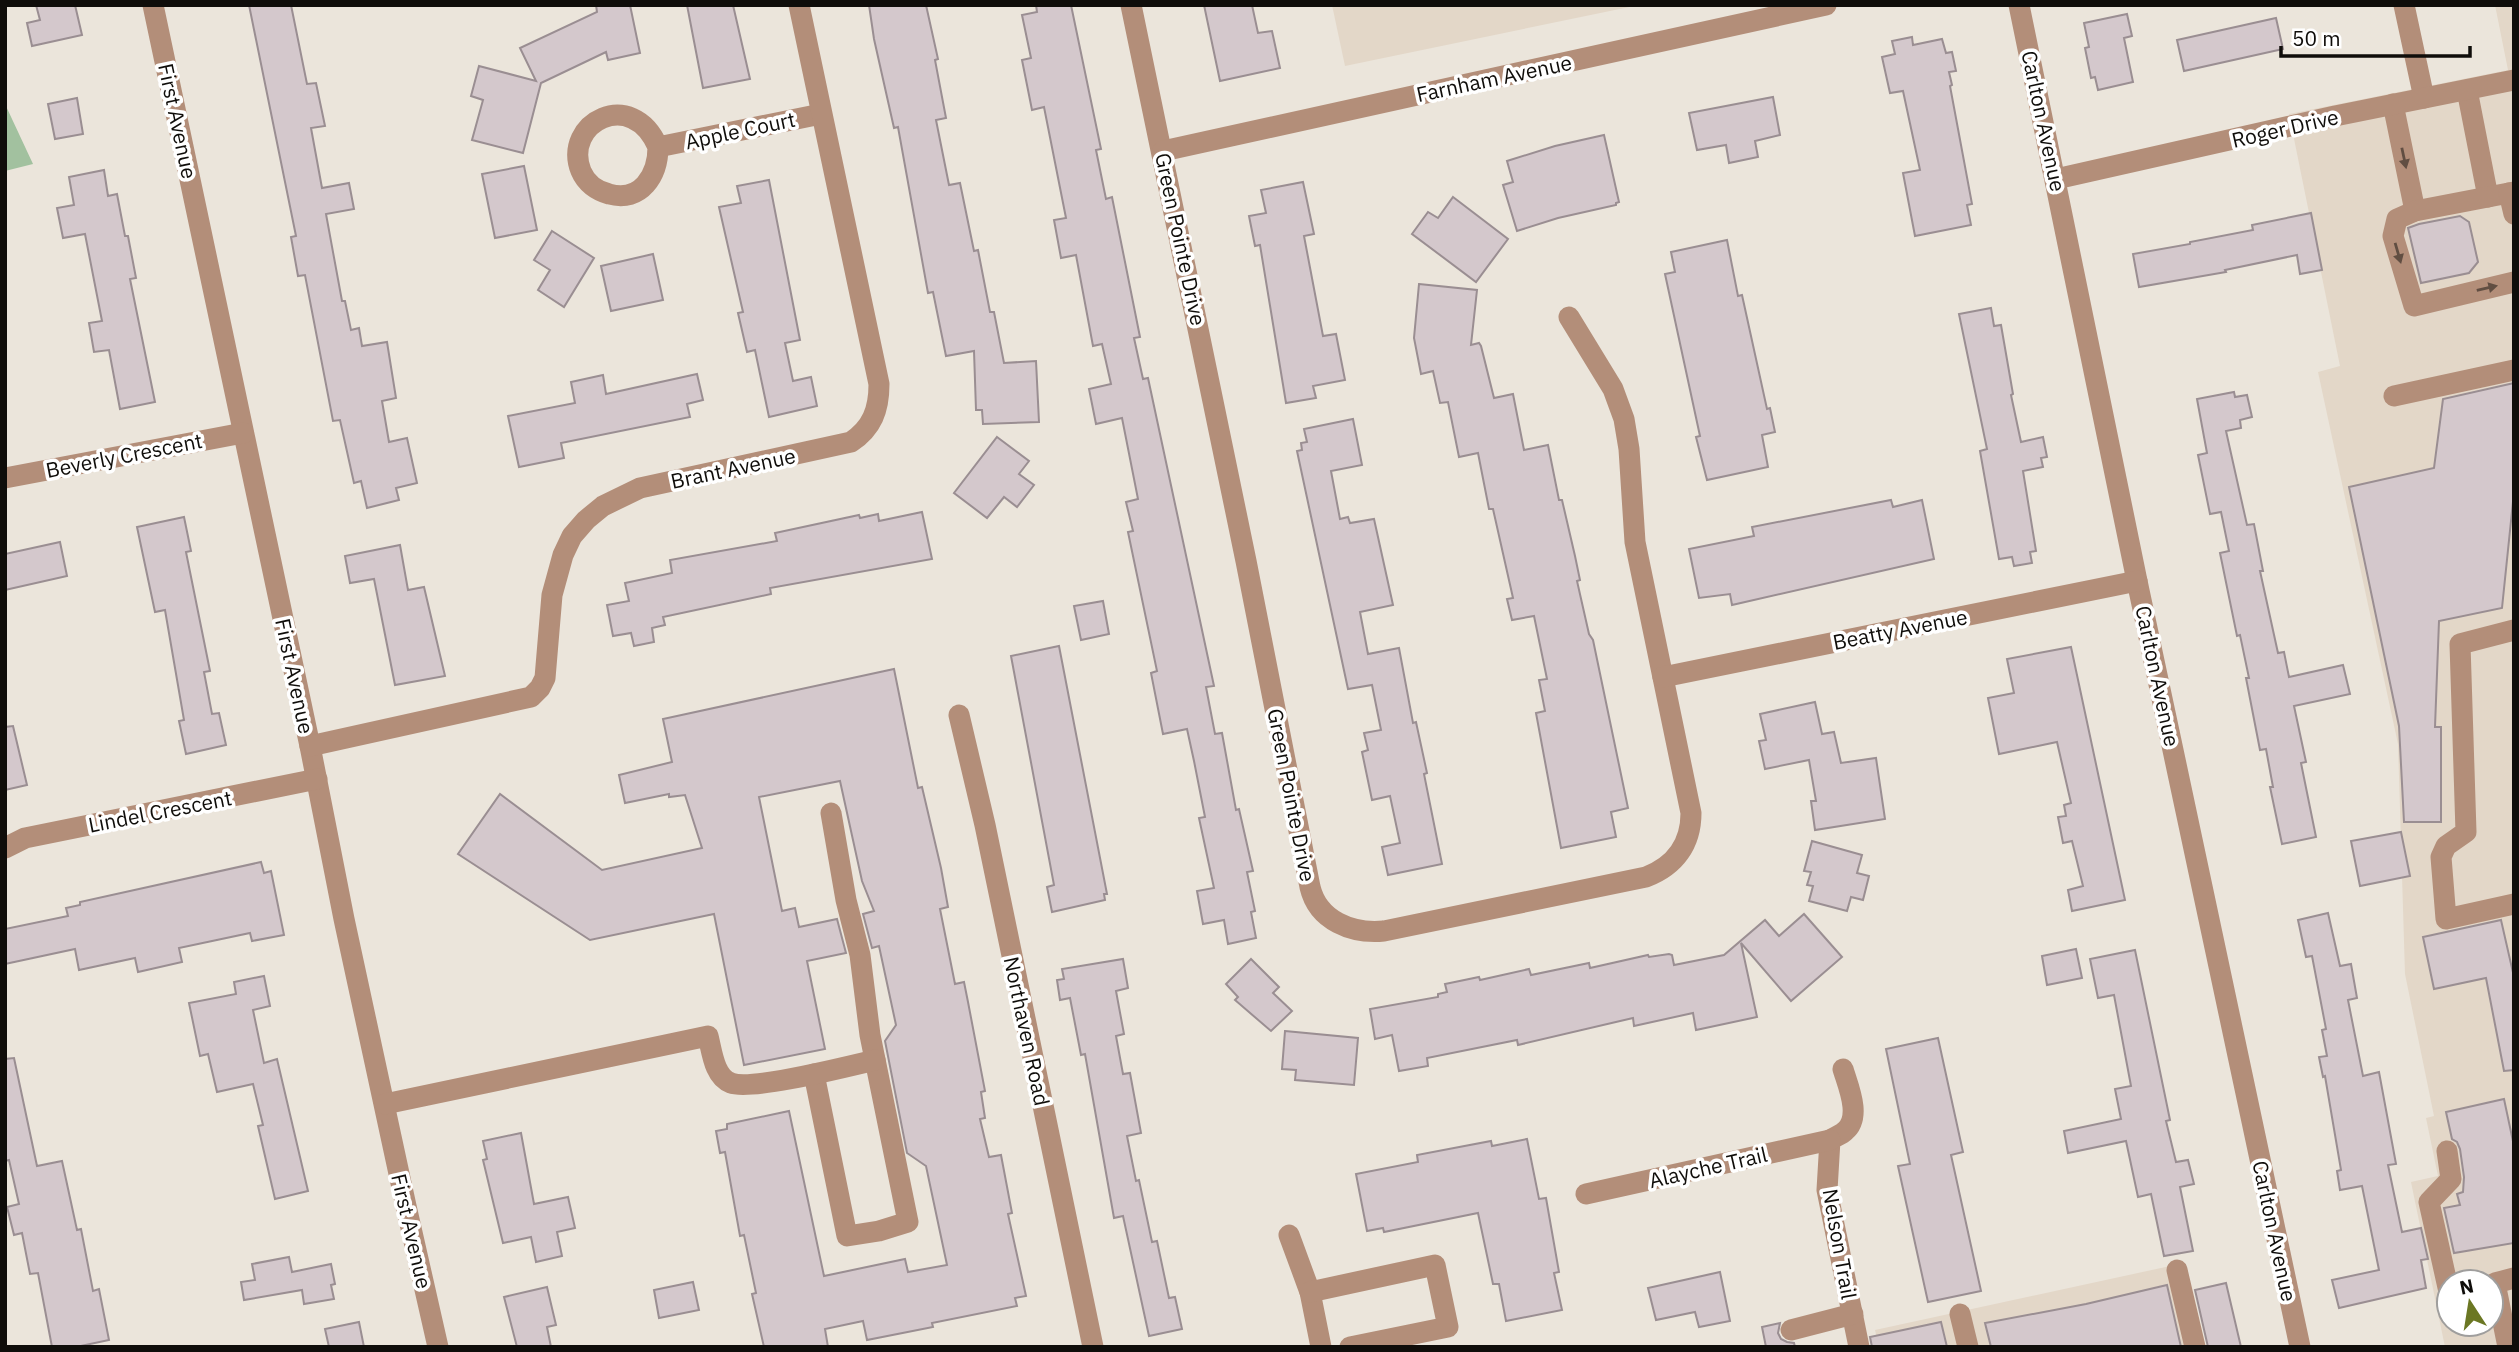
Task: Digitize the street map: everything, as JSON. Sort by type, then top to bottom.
[{"type":"street","name":"First Avenue","points":[[153,5],[317,779],[344,919],[438,1347]]},
{"type":"street","name":"Brant Avenue","points":[[310,746],[531,697],[540,688],[545,677],[552,594],[563,555],[572,536],[603,506],[640,488],[850,442],[868,429],[877,410],[879,384],[799,5]]},
{"type":"street","name":"Green Pointe Drive","points":[[1131,5],[1163,151],[1312,897],[1325,913],[1352,929],[1384,931],[1646,877],[1667,867],[1682,850],[1691,829],[1685,783],[1635,542],[1629,449],[1624,419],[1613,389],[1569,317]]},
{"type":"street","name":"Farnham Avenue","points":[[1163,151],[1826,5]]},
{"type":"street","name":"Carlton Avenue","points":[[2020,5],[2137,581],[2300,1347]]},
{"type":"street","points":[[2404,5],[2424,98]]},
{"type":"street","name":"Roger Drive","points":[[2056,180],[2393,104],[2514,80]]},
{"type":"street","points":[[2467,90],[2488,197]]},
{"type":"street","points":[[2393,104],[2415,211]]},
{"type":"street","name":"Apple Court","points":[[658,147],[821,114]]},
{"type":"street","points":[[2512,200],[2488,197],[2415,211],[2397,219],[2393,236],[2413,306],[2514,282]]},
{"type":"street","points":[[2394,396],[2514,370]]},
{"type":"street","name":"Beverly Crescent","points":[[5,478],[243,433]]},
{"type":"street","name":"Beatty Avenue","points":[[1663,677],[2137,581]]},
{"type":"street","points":[[2514,630],[2459,644],[2466,832],[2446,846],[2441,857],[2446,919],[2514,904]]},
{"type":"street","name":"Northaven Road","points":[[959,715],[985,825],[1093,1347]]},
{"type":"street","name":"Lindel Crescent","points":[[5,848],[26,838],[317,779]]},
{"type":"street","points":[[814,1074],[847,1236],[879,1231],[908,1222],[875,1060],[860,954],[846,900],[831,813]]},
{"type":"street","points":[[384,1104],[708,1036],[719,1074],[731,1083],[752,1084],[875,1060]]},
{"type":"street","points":[[1830,1140],[1847,1130],[1852,1121],[1853,1103],[1843,1069]]},
{"type":"street","name":"Alayche Trail","points":[[1586,1194],[1830,1140]]},
{"type":"street","name":"Nelson Trail","points":[[1830,1140],[1827,1190],[1859,1347]]},
{"type":"street","points":[[2444,1268],[2429,1202],[2451,1179],[2447,1151]]},
{"type":"street","points":[[1289,1235],[1310,1292],[1321,1347]]},
{"type":"street","points":[[1310,1292],[1435,1265],[1448,1327],[1350,1347]]},
{"type":"street","points":[[2177,1270],[2195,1347]]},
{"type":"street","points":[[1791,1330],[1853,1314]]},
{"type":"street","points":[[1961,1314],[1968,1347]]},
{"type":"street","points":[[2505,1322],[2508,1347]]},
{"type":"shaded area","points":[[1332,5],[1639,5],[1345,66]]},
{"type":"shaded area","points":[[2495,5],[2514,5],[2514,1347],[2445,1347],[2443,1338],[2505,1338],[2505,1268],[2435,1268],[2435,1298],[2411,1182],[2438,1176],[2426,1118],[2434,1116],[2405,974],[2398,744],[2318,372],[2340,366],[2289,114],[2508,70]]},
{"type":"shaded area","points":[[2184,1263],[2204,1347],[1879,1347],[1875,1330]]},
{"type":"green space","points":[[5,104],[33,164],[5,171]]},
{"type":"building","points":[[36,5],[75,5],[82,35],[32,46],[27,23],[40,20]]},
{"type":"building","points":[[249,5],[291,5],[307,84],[316,83],[325,126],[311,128],[322,188],[349,183],[354,209],[326,214],[342,301],[345,301],[351,330],[359,328],[362,346],[387,342],[396,398],[382,401],[389,442],[407,438],[417,483],[396,488],[399,500],[367,508],[361,481],[354,483],[340,420],[333,421],[305,275],[298,276],[291,237],[296,236]]},
{"type":"building","points":[[596,5],[630,5],[640,53],[608,60],[606,52],[541,83],[523,153],[472,140],[483,100],[471,96],[479,66],[536,81],[520,48],[597,12]]},
{"type":"building","points":[[687,5],[733,5],[750,79],[703,88]]},
{"type":"building","points":[[869,5],[926,5],[938,59],[935,60],[946,118],[936,120],[949,185],[960,183],[974,251],[978,250],[990,312],[994,312],[1004,363],[1036,361],[1039,422],[983,424],[982,410],[976,410],[974,351],[946,356],[933,292],[928,293],[898,127],[894,128]]},
{"type":"building","points":[[1036,5],[1071,5],[1101,149],[1096,150],[1106,199],[1112,197],[1140,337],[1134,338],[1143,379],[1148,378],[1214,686],[1206,687],[1215,734],[1222,733],[1236,810],[1239,809],[1253,871],[1247,872],[1255,911],[1251,912],[1256,938],[1228,944],[1224,920],[1203,924],[1197,891],[1214,888],[1199,818],[1205,817],[1194,761],[1187,729],[1163,734],[1151,673],[1157,671],[1128,532],[1133,531],[1126,502],[1138,499],[1122,418],[1096,424],[1089,389],[1111,384],[1102,344],[1093,346],[1076,255],[1061,258],[1054,220],[1066,218],[1044,107],[1032,110],[1022,60],[1031,58],[1022,15],[1037,12]]},
{"type":"building","points":[[1204,5],[1252,5],[1258,33],[1272,31],[1280,68],[1220,81]]},
{"type":"building","points":[[2127,14],[2132,36],[2124,38],[2133,82],[2098,90],[2095,77],[2091,78],[2085,48],[2089,47],[2084,23]]},
{"type":"building","points":[[2276,18],[2283,49],[2184,71],[2177,40]]},
{"type":"building","points":[[1912,37],[1913,45],[1942,39],[1946,53],[1952,52],[1956,71],[1949,72],[1950,86],[1972,204],[1967,205],[1971,225],[1915,236],[1903,173],[1920,170],[1903,91],[1890,93],[1882,57],[1895,54],[1892,41]]},
{"type":"building","points":[[1773,97],[1780,135],[1755,141],[1758,157],[1729,163],[1726,145],[1697,150],[1689,113]]},
{"type":"building","points":[[77,98],[83,134],[55,139],[48,104]]},
{"type":"building","points":[[1604,135],[1619,202],[1517,231],[1503,185],[1513,182],[1507,161]]},
{"type":"building","points":[[524,166],[537,230],[495,238],[482,174]]},
{"type":"building","points":[[104,170],[108,196],[117,194],[125,236],[128,236],[136,278],[130,279],[155,402],[120,409],[109,350],[94,352],[89,323],[102,321],[85,234],[63,238],[57,208],[74,205],[69,177]]},
{"type":"building","points":[[769,180],[800,340],[785,343],[793,381],[811,377],[817,406],[769,417],[755,350],[747,352],[738,313],[743,312],[719,207],[741,203],[737,186]]},
{"type":"building","points":[[1303,182],[1314,234],[1304,236],[1323,336],[1336,334],[1345,380],[1313,386],[1316,398],[1286,403],[1260,245],[1255,246],[1249,216],[1266,213],[1261,190]]},
{"type":"building","points":[[1453,197],[1508,239],[1476,282],[1412,234],[1428,212],[1438,218]]},
{"type":"building","points":[[2311,213],[2322,270],[2300,274],[2297,255],[2225,270],[2226,272],[2139,287],[2133,254],[2253,230],[2252,225]]},
{"type":"building","points":[[2460,216],[2469,222],[2478,262],[2469,273],[2421,283],[2408,228]]},
{"type":"building","points":[[552,231],[594,258],[564,307],[538,290],[550,270],[534,260]]},
{"type":"building","points":[[1727,240],[1738,296],[1742,295],[1767,409],[1770,408],[1775,432],[1762,435],[1768,467],[1707,480],[1696,437],[1700,436],[1665,274],[1675,272],[1671,252]]},
{"type":"building","points":[[653,254],[663,300],[611,311],[601,266]]},
{"type":"building","points":[[1419,284],[1477,290],[1471,345],[1479,343],[1481,346],[1494,398],[1513,394],[1524,450],[1548,445],[1559,500],[1562,500],[1575,556],[1580,580],[1577,581],[1589,634],[1593,640],[1628,808],[1611,812],[1616,837],[1561,848],[1536,713],[1545,711],[1539,680],[1547,679],[1534,616],[1512,620],[1507,599],[1513,598],[1493,509],[1489,509],[1478,453],[1459,457],[1448,402],[1440,403],[1433,371],[1421,374],[1414,338]]},
{"type":"building","points":[[1991,308],[1994,326],[2001,325],[2021,442],[2043,437],[2047,457],[2041,458],[2043,467],[2023,471],[2036,551],[2030,552],[2032,563],[2014,566],[2012,557],[1999,559],[1980,451],[1987,449],[1959,314]]},
{"type":"building","points":[[697,374],[703,400],[687,404],[690,417],[561,443],[564,458],[519,467],[508,416],[575,403],[571,382],[603,375],[606,394]]},
{"type":"building","points":[[2514,383],[2514,492],[2502,608],[2439,621],[2435,727],[2441,727],[2441,822],[2404,822],[2399,726],[2349,487],[2434,468],[2443,399]]},
{"type":"building","points":[[2234,392],[2235,397],[2247,395],[2252,417],[2240,420],[2241,428],[2226,431],[2247,525],[2254,524],[2263,571],[2260,571],[2278,653],[2284,652],[2289,677],[2343,665],[2350,694],[2294,706],[2306,762],[2301,763],[2316,837],[2282,844],[2270,787],[2273,787],[2266,749],[2260,750],[2246,678],[2249,678],[2240,635],[2237,636],[2220,553],[2229,551],[2221,512],[2210,514],[2198,455],[2207,453],[2197,399]]},
{"type":"building","points":[[1353,419],[1362,465],[1331,471],[1340,519],[1348,517],[1350,523],[1374,519],[1393,605],[1360,612],[1368,654],[1399,648],[1413,723],[1416,722],[1427,773],[1424,774],[1442,864],[1388,875],[1382,847],[1400,843],[1390,796],[1372,800],[1362,752],[1368,750],[1364,733],[1381,730],[1372,685],[1348,689],[1297,451],[1302,450],[1301,443],[1307,442],[1304,429]]},
{"type":"building","points":[[997,437],[1029,461],[1019,474],[1034,485],[1017,507],[1004,497],[987,518],[954,493]]},
{"type":"building","points":[[1891,500],[1893,507],[1922,500],[1934,559],[1732,605],[1730,594],[1699,598],[1689,549],[1754,536],[1752,527]]},
{"type":"building","points":[[922,512],[932,559],[770,588],[771,594],[663,617],[665,625],[652,628],[654,642],[634,646],[631,633],[613,636],[607,605],[629,601],[625,583],[672,573],[670,560],[777,541],[775,533],[859,515],[860,518],[878,514],[879,521]]},
{"type":"building","points":[[184,517],[191,551],[186,552],[210,671],[204,672],[212,714],[219,713],[226,745],[186,754],[179,721],[184,720],[165,610],[155,612],[137,527]]},
{"type":"building","points":[[60,542],[67,576],[5,590],[5,554]]},
{"type":"building","points":[[400,545],[408,590],[424,587],[445,676],[395,685],[374,579],[350,583],[345,556]]},
{"type":"building","points":[[1103,601],[1109,634],[1081,640],[1074,606]]},
{"type":"building","points":[[1059,646],[1107,894],[1104,894],[1105,900],[1052,912],[1047,887],[1054,885],[1011,656]]},
{"type":"building","points":[[2071,647],[2125,900],[2072,911],[2068,890],[2083,886],[2072,841],[2063,843],[2058,817],[2066,816],[2064,805],[2071,803],[2057,742],[1999,754],[1988,698],[2014,693],[2007,659]]},
{"type":"building","points":[[894,669],[918,788],[922,787],[941,868],[948,907],[940,909],[955,984],[964,982],[968,1002],[985,1091],[981,1092],[985,1118],[980,1119],[989,1157],[1001,1155],[1012,1213],[1008,1214],[1026,1296],[1015,1298],[1017,1306],[932,1323],[933,1327],[867,1340],[863,1321],[825,1329],[828,1347],[764,1347],[752,1294],[756,1293],[744,1235],[740,1236],[725,1152],[720,1153],[716,1131],[727,1129],[727,1124],[789,1111],[824,1276],[905,1259],[908,1272],[947,1265],[926,1166],[907,1153],[885,1041],[896,1025],[879,946],[872,948],[863,914],[874,911],[862,881],[840,781],[759,797],[782,911],[795,908],[799,927],[837,919],[846,953],[807,961],[825,1049],[744,1065],[714,914],[590,940],[458,854],[500,794],[602,870],[702,848],[685,795],[669,797],[669,794],[625,803],[619,775],[672,762],[663,719]]},
{"type":"building","points":[[1815,702],[1822,734],[1834,732],[1841,763],[1876,758],[1885,819],[1815,830],[1811,801],[1816,801],[1809,760],[1765,769],[1759,741],[1766,740],[1760,714]]},
{"type":"building","points":[[13,726],[27,785],[5,790],[5,727]]},
{"type":"building","points":[[2401,832],[2410,876],[2360,886],[2351,841]]},
{"type":"building","points":[[1812,841],[1862,855],[1857,873],[1869,876],[1863,900],[1851,897],[1847,911],[1809,901],[1813,886],[1807,885],[1811,872],[1804,871]]},
{"type":"building","points":[[261,862],[264,873],[271,871],[284,935],[252,941],[250,933],[179,948],[182,962],[138,972],[135,958],[79,970],[75,949],[5,964],[5,929],[68,916],[66,908],[80,905],[80,902]]},
{"type":"building","points":[[2328,913],[2340,966],[2351,964],[2357,998],[2348,1000],[2363,1076],[2379,1072],[2396,1164],[2388,1165],[2402,1232],[2421,1228],[2428,1259],[2421,1260],[2426,1288],[2339,1308],[2332,1280],[2379,1270],[2362,1186],[2340,1190],[2337,1171],[2341,1170],[2325,1076],[2323,1077],[2319,1057],[2327,1056],[2322,1030],[2326,1029],[2312,956],[2306,957],[2298,920]]},
{"type":"building","points":[[1804,914],[1842,957],[1791,1001],[1741,943],[1757,1017],[1696,1030],[1693,1013],[1634,1026],[1633,1018],[1518,1045],[1517,1040],[1427,1058],[1428,1066],[1399,1071],[1392,1035],[1375,1039],[1370,1009],[1438,997],[1438,994],[1447,992],[1445,984],[1479,977],[1480,980],[1529,969],[1531,975],[1589,963],[1590,968],[1648,955],[1672,955],[1674,965],[1724,955],[1765,920],[1779,936]]},
{"type":"building","points":[[2501,920],[2514,977],[2514,1070],[2504,1071],[2486,978],[2434,989],[2423,937]]},
{"type":"building","points":[[2076,949],[2082,978],[2047,985],[2042,956]]},
{"type":"building","points":[[2135,950],[2176,1162],[2188,1160],[2194,1184],[2180,1187],[2193,1251],[2164,1256],[2151,1194],[2138,1197],[2126,1141],[2068,1153],[2064,1131],[2121,1119],[2115,1089],[2131,1086],[2114,995],[2098,998],[2090,959]]},
{"type":"building","points":[[1123,959],[1128,988],[1116,991],[1124,1034],[1116,1036],[1123,1074],[1130,1073],[1141,1133],[1127,1136],[1152,1242],[1157,1241],[1169,1298],[1175,1297],[1182,1329],[1149,1336],[1123,1216],[1114,1218],[1085,1054],[1081,1055],[1070,998],[1060,1000],[1057,980],[1064,979],[1062,969]]},
{"type":"building","points":[[1251,959],[1279,987],[1273,993],[1292,1011],[1271,1031],[1235,1000],[1238,997],[1226,984]]},
{"type":"building","points":[[264,976],[270,1006],[253,1010],[264,1063],[277,1059],[308,1191],[275,1199],[258,1126],[263,1125],[253,1084],[217,1092],[208,1054],[200,1056],[189,1003],[236,994],[234,982]]},
{"type":"building","points":[[1285,1031],[1358,1038],[1354,1085],[1295,1080],[1296,1070],[1282,1069]]},
{"type":"building","points":[[1938,1038],[1963,1152],[1951,1155],[1981,1291],[1928,1302],[1898,1166],[1910,1164],[1886,1049]]},
{"type":"building","points":[[14,1058],[37,1166],[62,1161],[77,1230],[81,1229],[93,1291],[99,1289],[109,1340],[76,1347],[52,1347],[38,1273],[30,1274],[22,1233],[14,1235],[7,1207],[19,1204],[9,1160],[5,1161],[5,1059]]},
{"type":"building","points":[[2504,1099],[2514,1146],[2514,1243],[2454,1253],[2444,1208],[2460,1205],[2457,1194],[2463,1192],[2464,1177],[2460,1149],[2452,1139],[2446,1112]]},
{"type":"building","points":[[521,1133],[534,1204],[568,1197],[575,1228],[557,1232],[562,1256],[536,1262],[531,1237],[503,1243],[483,1160],[487,1159],[483,1141]]},
{"type":"building","points":[[1527,1139],[1539,1199],[1546,1198],[1559,1272],[1554,1273],[1562,1310],[1506,1321],[1499,1284],[1493,1284],[1478,1213],[1384,1232],[1383,1228],[1367,1231],[1356,1174],[1418,1162],[1417,1155],[1491,1141],[1492,1146]]},
{"type":"building","points":[[289,1257],[292,1272],[331,1264],[335,1284],[331,1285],[334,1299],[304,1304],[302,1290],[244,1300],[241,1282],[255,1280],[252,1264]]},
{"type":"building","points":[[1720,1272],[1730,1321],[1699,1327],[1695,1312],[1656,1320],[1648,1288]]},
{"type":"building","points":[[693,1282],[699,1310],[659,1318],[654,1290]]},
{"type":"building","points":[[2226,1283],[2241,1347],[2208,1347],[2195,1290]]},
{"type":"building","points":[[2167,1285],[2181,1347],[1991,1347],[1985,1323]]},
{"type":"building","points":[[547,1287],[556,1325],[547,1327],[551,1347],[517,1347],[504,1297]]},
{"type":"building","points":[[359,1322],[364,1347],[329,1347],[325,1329]]},
{"type":"building","points":[[1941,1322],[1947,1347],[1872,1347],[1870,1337]]},
{"type":"building","points":[[1780,1323],[1778,1333],[1781,1339],[1794,1343],[1795,1347],[1766,1347],[1762,1327]]}]
